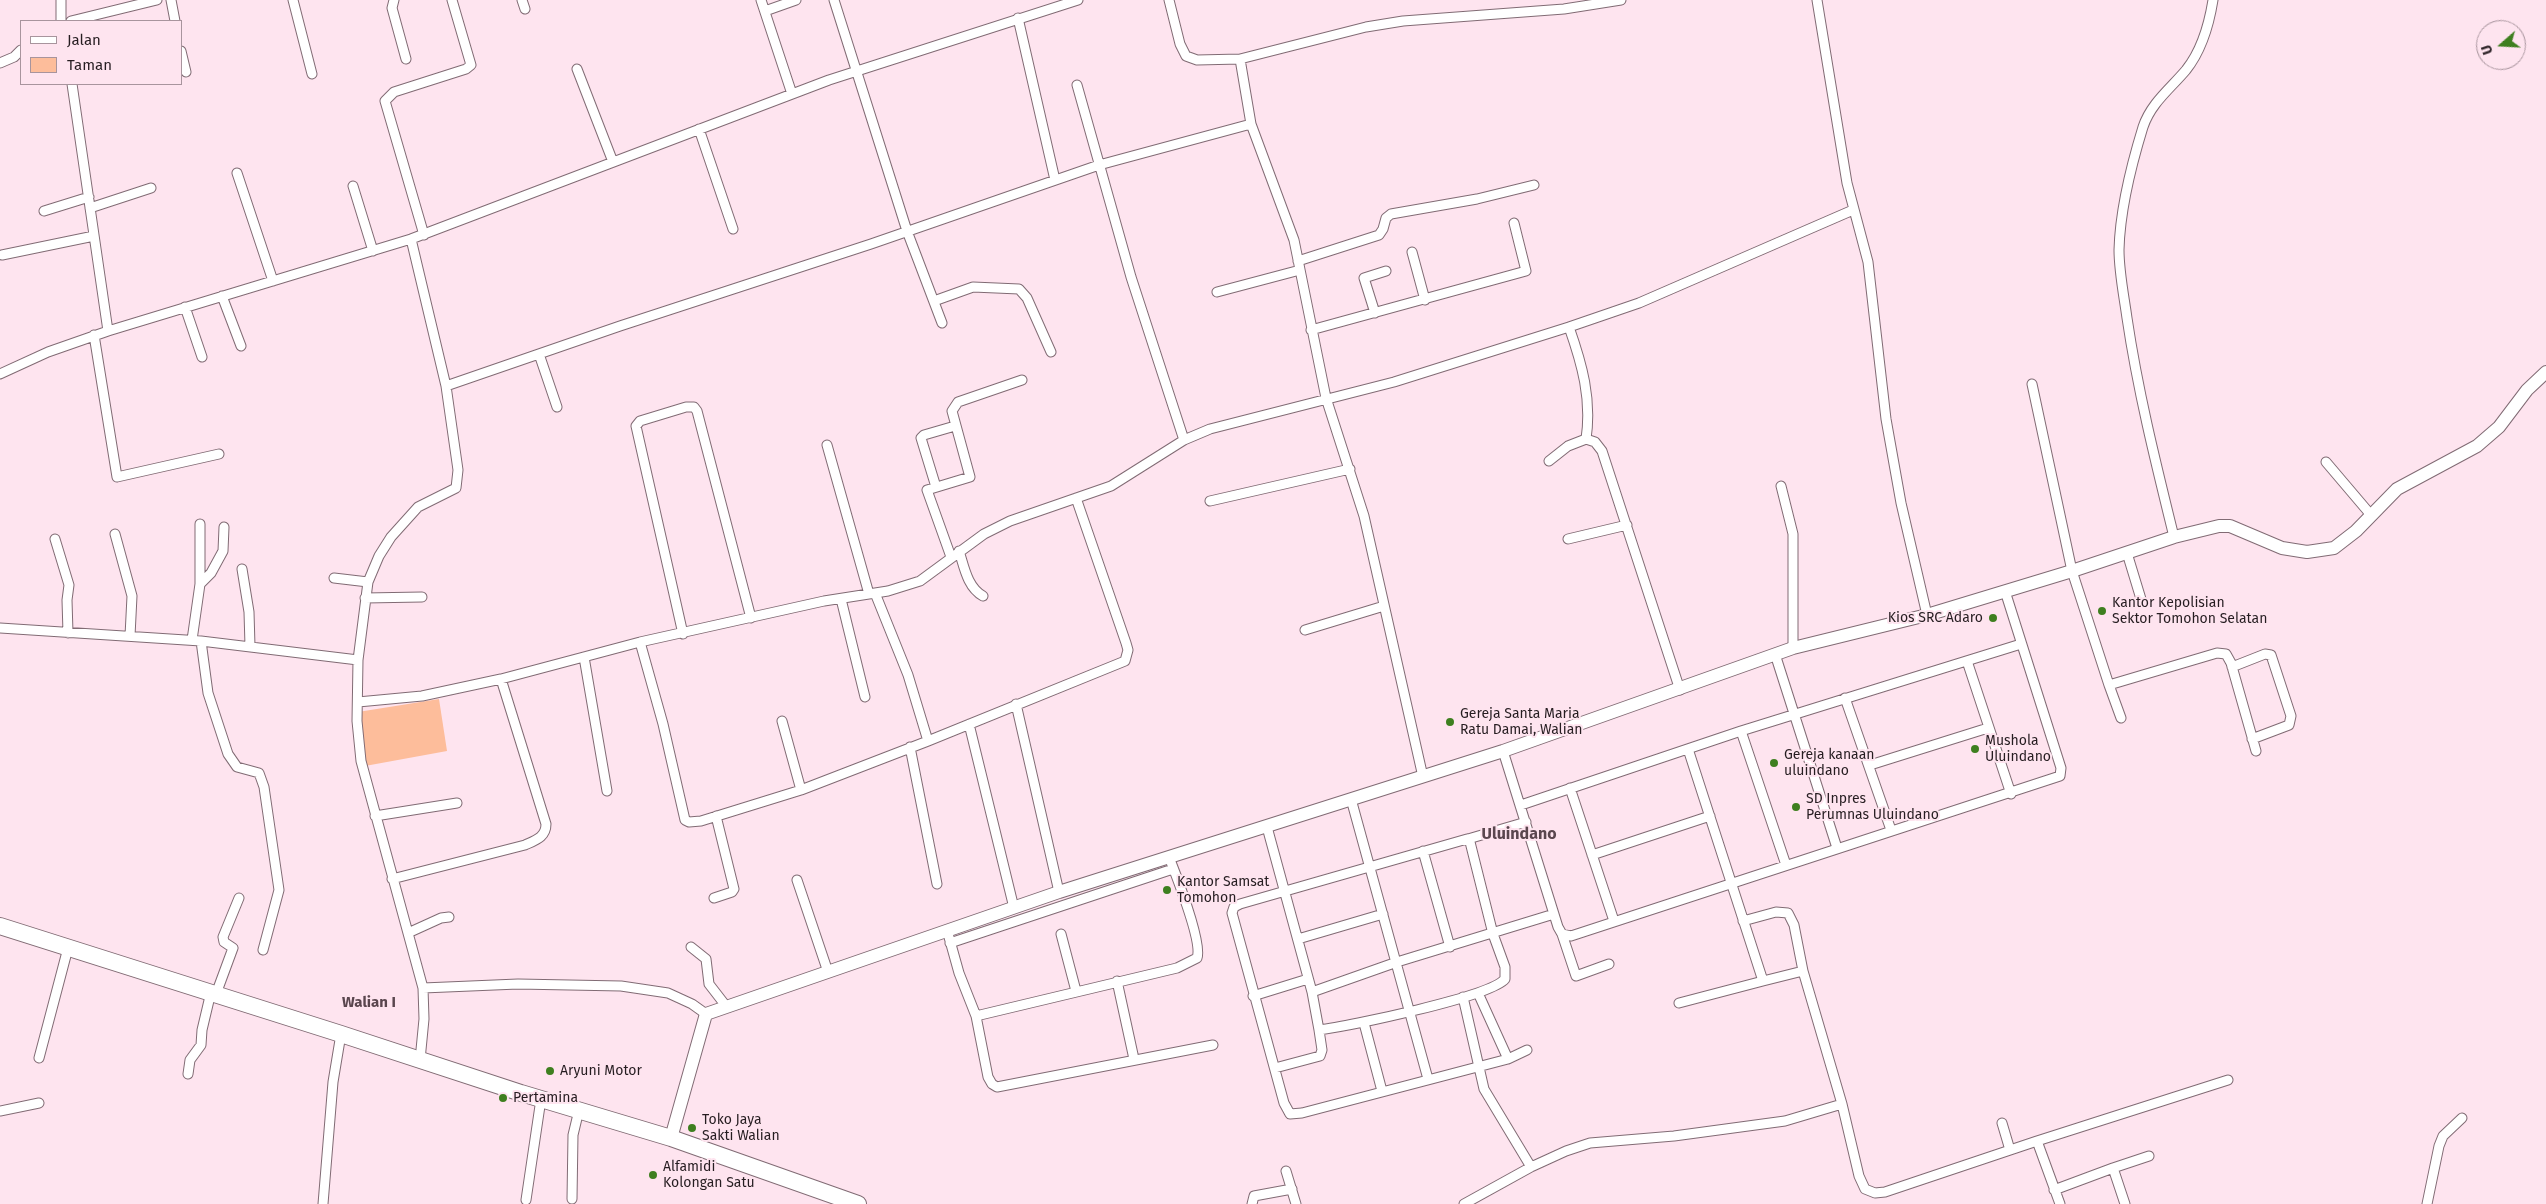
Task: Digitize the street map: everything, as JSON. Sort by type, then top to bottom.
[{"type":"highway","points":[[0,926],[540,1099],[671,1138],[858,1204]]},
{"type":"street","points":[[61,0],[61,20]]},
{"type":"street","points":[[75,20],[157,0]]},
{"type":"street","points":[[171,0],[175,20]]},
{"type":"street","points":[[293,0],[312,74]]},
{"type":"street","points":[[394,0],[392,8],[406,59]]},
{"type":"street","points":[[424,234],[385,101],[394,92],[469,67],[470,62],[452,0]]},
{"type":"street","points":[[761,0],[792,94]]},
{"type":"street","points":[[765,11],[796,0]]},
{"type":"street","points":[[834,0],[907,231],[942,323]]},
{"type":"street","points":[[0,374],[108,330],[411,239],[857,70],[1078,0]]},
{"type":"street","points":[[1169,0],[1180,44],[1186,56],[1197,60],[1240,59],[1358,29],[1403,21],[1564,9],[1621,0]]},
{"type":"street","points":[[1817,0],[1853,210],[1868,262],[1886,419],[1901,502],[1928,615]]},
{"type":"street","points":[[2174,537],[2138,383],[2120,271],[2120,232],[2122,213],[2144,125],[2154,105],[2186,69],[2198,52],[2210,18],[2213,0]]},
{"type":"street","points":[[1018,18],[1055,180]]},
{"type":"street","points":[[0,63],[14,57],[20,51]]},
{"type":"street","points":[[182,55],[186,72]]},
{"type":"street","points":[[1240,59],[1251,124],[1282,203],[1299,266],[1326,398],[1364,516],[1423,777]]},
{"type":"street","points":[[577,69],[613,162]]},
{"type":"street","points":[[72,85],[108,330]]},
{"type":"street","points":[[1077,85],[1131,277],[1184,440]]},
{"type":"street","points":[[446,386],[1099,165],[1251,124]]},
{"type":"street","points":[[699,130],[733,229]]},
{"type":"street","points":[[237,173],[273,281]]},
{"type":"street","points":[[1217,292],[1299,266],[1378,235],[1383,229],[1386,218],[1391,214],[1477,199],[1534,185]]},
{"type":"street","points":[[353,186],[373,251]]},
{"type":"street","points":[[90,208],[151,188]]},
{"type":"street","points":[[44,211],[89,198]]},
{"type":"street","points":[[358,702],[422,696],[501,679],[640,642],[872,594],[920,581],[984,534],[1010,521],[1111,486],[1184,440],[1210,429],[1394,382],[1569,327],[1639,303],[1853,210]]},
{"type":"street","points":[[1311,330],[1375,314],[1526,271],[1514,223]]},
{"type":"street","points":[[2,255],[94,236]]},
{"type":"street","points":[[411,239],[446,386],[458,470],[456,488],[449,493],[426,502],[409,516],[379,556],[368,582],[365,598],[358,660],[358,702],[360,755],[423,988],[424,1019],[420,1060]]},
{"type":"street","points":[[1412,252],[1425,300]]},
{"type":"street","points":[[1375,314],[1364,278],[1386,271]]},
{"type":"street","points":[[934,301],[973,288],[1020,289],[1027,298],[1051,352]]},
{"type":"street","points":[[222,296],[241,346]]},
{"type":"street","points":[[185,307],[202,357]]},
{"type":"street","points":[[1569,327],[1584,368],[1588,406],[1586,439]]},
{"type":"street","points":[[94,335],[118,477],[219,454]]},
{"type":"street","points":[[539,354],[558,407]]},
{"type":"street","points":[[706,1014],[828,972],[949,937],[1171,863],[1267,827],[1503,751],[1680,690],[1793,648],[1928,615],[2072,571],[2174,537],[2219,526],[2230,526],[2282,548],[2307,552],[2324,551],[2340,544],[2397,490],[2476,446],[2499,427],[2526,390],[2546,372]]},
{"type":"street","points":[[951,557],[927,490],[970,477],[954,426],[952,411],[958,402],[1022,380]]},
{"type":"street","points":[[2032,384],[2072,571],[2121,718]]},
{"type":"street","points":[[683,634],[636,426],[640,421],[686,407],[692,406],[697,411],[750,618]]},
{"type":"street","points":[[936,488],[921,438],[924,435],[954,426]]},
{"type":"street","points":[[1549,461],[1568,446],[1586,439],[1595,442],[1602,451],[1680,690]]},
{"type":"street","points":[[827,445],[872,594],[908,675],[928,741]]},
{"type":"street","points":[[2326,462],[2370,514]]},
{"type":"street","points":[[1210,501],[1350,469]]},
{"type":"street","points":[[1781,486],[1793,534],[1793,648]]},
{"type":"street","points":[[640,642],[663,724],[685,820],[693,822],[801,790],[928,741],[1016,704],[1118,666],[1127,656],[1126,643],[1076,498]]},
{"type":"street","points":[[200,524],[200,584],[196,641],[208,692],[228,754],[237,767],[259,773],[264,787],[279,890],[263,950]]},
{"type":"street","points":[[1568,540],[1627,524]]},
{"type":"street","points":[[200,584],[211,573],[223,551],[224,527]]},
{"type":"street","points":[[115,534],[132,596],[130,636]]},
{"type":"street","points":[[56,539],[69,585],[67,600],[68,632]]},
{"type":"street","points":[[959,551],[974,590],[983,596]]},
{"type":"street","points":[[2127,553],[2141,599]]},
{"type":"street","points":[[242,569],[249,612],[250,646]]},
{"type":"street","points":[[334,578],[368,582]]},
{"type":"street","points":[[1562,934],[1571,936],[1891,830],[2011,794],[2053,780],[2062,774],[2005,591]]},
{"type":"street","points":[[365,598],[422,597]]},
{"type":"street","points":[[841,599],[865,697]]},
{"type":"street","points":[[1305,630],[1384,606]]},
{"type":"street","points":[[0,628],[196,641],[358,660]]},
{"type":"street","points":[[1520,805],[1741,731],[2021,644]]},
{"type":"street","points":[[1775,654],[1837,848]]},
{"type":"street","points":[[2109,685],[2217,654],[2226,654],[2232,667],[2256,751]]},
{"type":"street","points":[[2232,667],[2265,654],[2271,655],[2292,716],[2289,725],[2252,739]]},
{"type":"street","points":[[584,657],[607,791]]},
{"type":"street","points":[[1967,661],[2011,794]]},
{"type":"street","points":[[392,879],[525,844],[542,837],[546,830],[546,824],[501,679]]},
{"type":"street","points":[[1845,698],[1870,765],[1891,830]]},
{"type":"street","points":[[1016,704],[1059,892]]},
{"type":"street","points":[[782,722],[801,790]]},
{"type":"street","points":[[969,724],[1014,908]]},
{"type":"street","points":[[1870,765],[1988,728]]},
{"type":"street","points":[[1741,731],[1786,865]]},
{"type":"street","points":[[910,747],[938,884]]},
{"type":"street","points":[[1688,749],[1763,981]]},
{"type":"street","points":[[1503,751],[1554,914],[1576,976],[1609,964]]},
{"type":"street","points":[[1570,788],[1614,921]]},
{"type":"street","points":[[1351,799],[1411,1010],[1428,1078]]},
{"type":"street","points":[[375,816],[457,803]]},
{"type":"street","points":[[714,898],[732,892],[734,889],[716,816]]},
{"type":"street","points":[[1592,855],[1710,816]]},
{"type":"street","points":[[1526,822],[1240,904],[1233,910],[1253,996],[1287,1110],[1294,1115],[1428,1078],[1480,1068],[1508,1059],[1527,1050]]},
{"type":"street","points":[[1267,827],[1312,992],[1322,1050],[1320,1056],[1275,1068]]},
{"type":"street","points":[[1319,1030],[1364,1023],[1478,993],[1497,986],[1505,979],[1505,967],[1493,934],[1468,840]]},
{"type":"street","points":[[1423,851],[1450,947]]},
{"type":"street","points":[[949,937],[1014,908],[1059,892],[1171,863]]},
{"type":"street","points":[[976,1016],[1177,968],[1197,958],[1199,953],[1196,936],[1171,863]]},
{"type":"street","points":[[797,880],[828,972]]},
{"type":"street","points":[[188,1074],[190,1060],[201,1045],[202,1030],[214,993],[233,948],[224,942],[223,937],[239,898]]},
{"type":"street","points":[[1743,921],[1776,912],[1788,913],[1794,925],[1803,971],[1842,1104],[1859,1176],[1861,1183],[1869,1192],[1885,1192],[2228,1080]]},
{"type":"street","points":[[1298,939],[1383,914]]},
{"type":"street","points":[[1312,992],[1397,962],[1554,914]]},
{"type":"street","points":[[408,933],[441,918],[449,917]]},
{"type":"street","points":[[1061,934],[1076,991]]},
{"type":"street","points":[[949,937],[976,1016],[988,1078],[997,1087],[1213,1045]]},
{"type":"street","points":[[691,947],[706,959],[709,984],[726,1006]]},
{"type":"street","points":[[39,1058],[68,948]]},
{"type":"street","points":[[1680,1003],[1803,971]]},
{"type":"street","points":[[1253,996],[1308,979]]},
{"type":"street","points":[[1117,981],[1134,1059]]},
{"type":"street","points":[[423,988],[518,984],[621,986],[668,993],[692,1004],[706,1014]]},
{"type":"street","points":[[1478,993],[1508,1059]]},
{"type":"street","points":[[1463,996],[1480,1068],[1481,1080],[1488,1096],[1532,1167]]},
{"type":"street","points":[[671,1138],[706,1014]]},
{"type":"street","points":[[1364,1023],[1382,1091]]},
{"type":"street","points":[[323,1204],[333,1082],[342,1034]]},
{"type":"street","points":[[526,1200],[540,1099]]},
{"type":"street","points":[[0,1112],[40,1103]]},
{"type":"street","points":[[1464,1204],[1532,1167],[1566,1151],[1590,1143],[1674,1136],[1785,1121],[1842,1104]]},
{"type":"street","points":[[572,1199],[573,1135],[578,1110]]},
{"type":"street","points":[[2427,1204],[2439,1146],[2443,1136],[2462,1118]]},
{"type":"street","points":[[2002,1123],[2010,1150]]},
{"type":"street","points":[[2038,1141],[2060,1204]]},
{"type":"street","points":[[2054,1190],[2149,1156]]},
{"type":"street","points":[[2113,1168],[2125,1204]]},
{"type":"street","points":[[1286,1171],[1296,1204]]},
{"type":"street","points":[[1252,1204],[1254,1196],[1292,1189]]},
{"type":"green space","points":[[439,699],[447,751],[365,766],[358,712]]},
{"type":"place","name":"Kantor Kepolisian Sektor Tomohon Selatan","points":[[2102,611]]},
{"type":"place","name":"Kios SRC Adaro","points":[[1993,618]]},
{"type":"place","name":"Gereja Santa Maria Ratu Damai, Walian","points":[[1450,722]]},
{"type":"place","name":"Mushola Uluindano","points":[[1975,749]]},
{"type":"place","name":"Gereja kanaan uluindano","points":[[1774,763]]},
{"type":"place","name":"SD Inpres Perumnas Uluindano","points":[[1796,807]]},
{"type":"place","name":"Kantor Samsat Tomohon","points":[[1167,890]]},
{"type":"place","name":"Aryuni Motor","points":[[550,1071]]},
{"type":"place","name":"Pertamina","points":[[503,1098]]},
{"type":"place","name":"Toko Jaya Sakti Walian","points":[[692,1128]]},
{"type":"place","name":"Alfamidi Kolongan Satu","points":[[653,1175]]},
{"type":"district","name":"Uluindano","points":[[1519,835]]},
{"type":"district","name":"Walian I","points":[[369,1003]]}]
